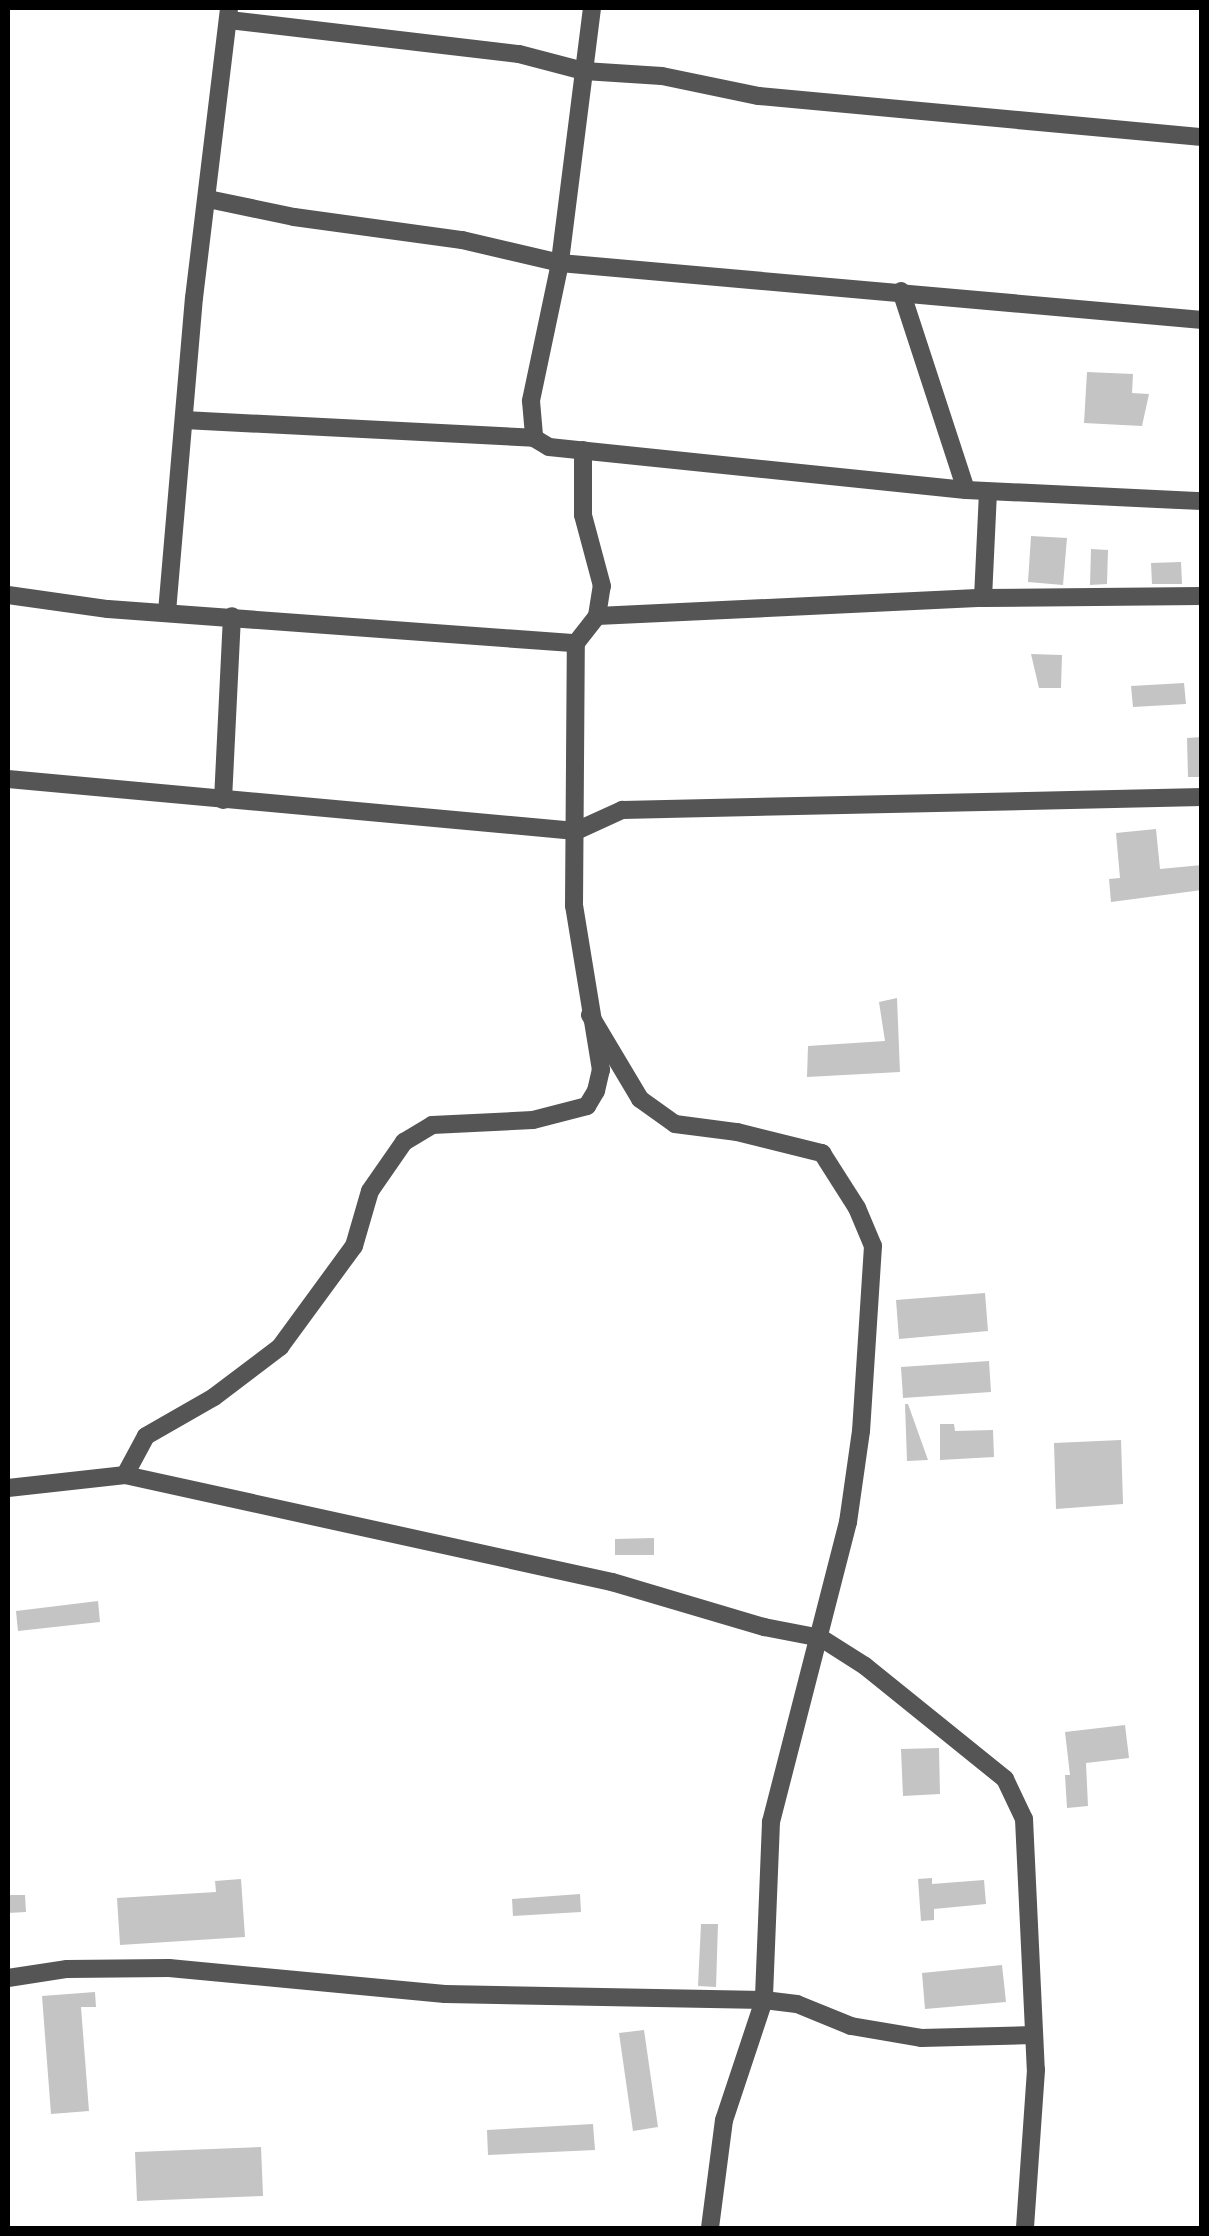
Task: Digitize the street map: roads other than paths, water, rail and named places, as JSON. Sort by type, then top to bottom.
[{"type":"street","points":[[534,438],[530,401],[560,264],[592,8]]},
{"type":"street","points":[[166,612],[194,298],[229,14],[519,54],[584,71],[693,81],[758,96],[1202,136]]},
{"type":"street","points":[[208,199],[294,216],[462,240],[560,264],[1202,320]]},
{"type":"street","points":[[901,291],[966,490]]},
{"type":"street","points":[[184,420],[534,438],[550,446],[583,450],[966,490],[1202,502]]},
{"type":"street","points":[[125,1476],[146,1436],[214,1397],[280,1347],[354,1246],[370,1191],[404,1142],[432,1125],[533,1120],[586,1106],[596,1091],[601,1070],[574,906],[576,643],[597,616],[602,586],[582,515],[583,450]]},
{"type":"street","points":[[983,598],[988,492]]},
{"type":"street","points":[[8,595],[166,612],[576,643]]},
{"type":"street","points":[[597,616],[983,598],[1202,596]]},
{"type":"street","points":[[223,800],[232,616]]},
{"type":"street","points":[[8,779],[576,831],[622,810],[1202,797]]},
{"type":"street","points":[[590,1015],[640,1099],[675,1124],[736,1132],[822,1153],[857,1208],[873,1246],[861,1431],[848,1522],[771,1822],[764,2000],[724,2120],[710,2228]]},
{"type":"street","points":[[8,1488],[125,1476],[612,1582],[764,1627],[821,1638],[864,1666],[1005,1779],[1024,1818],[1034,2035],[1024,2228]]},
{"type":"street","points":[[8,1978],[67,1969],[169,1968],[445,1994],[764,2000],[797,2004],[850,2026],[921,2038],[1034,2035]]}]
